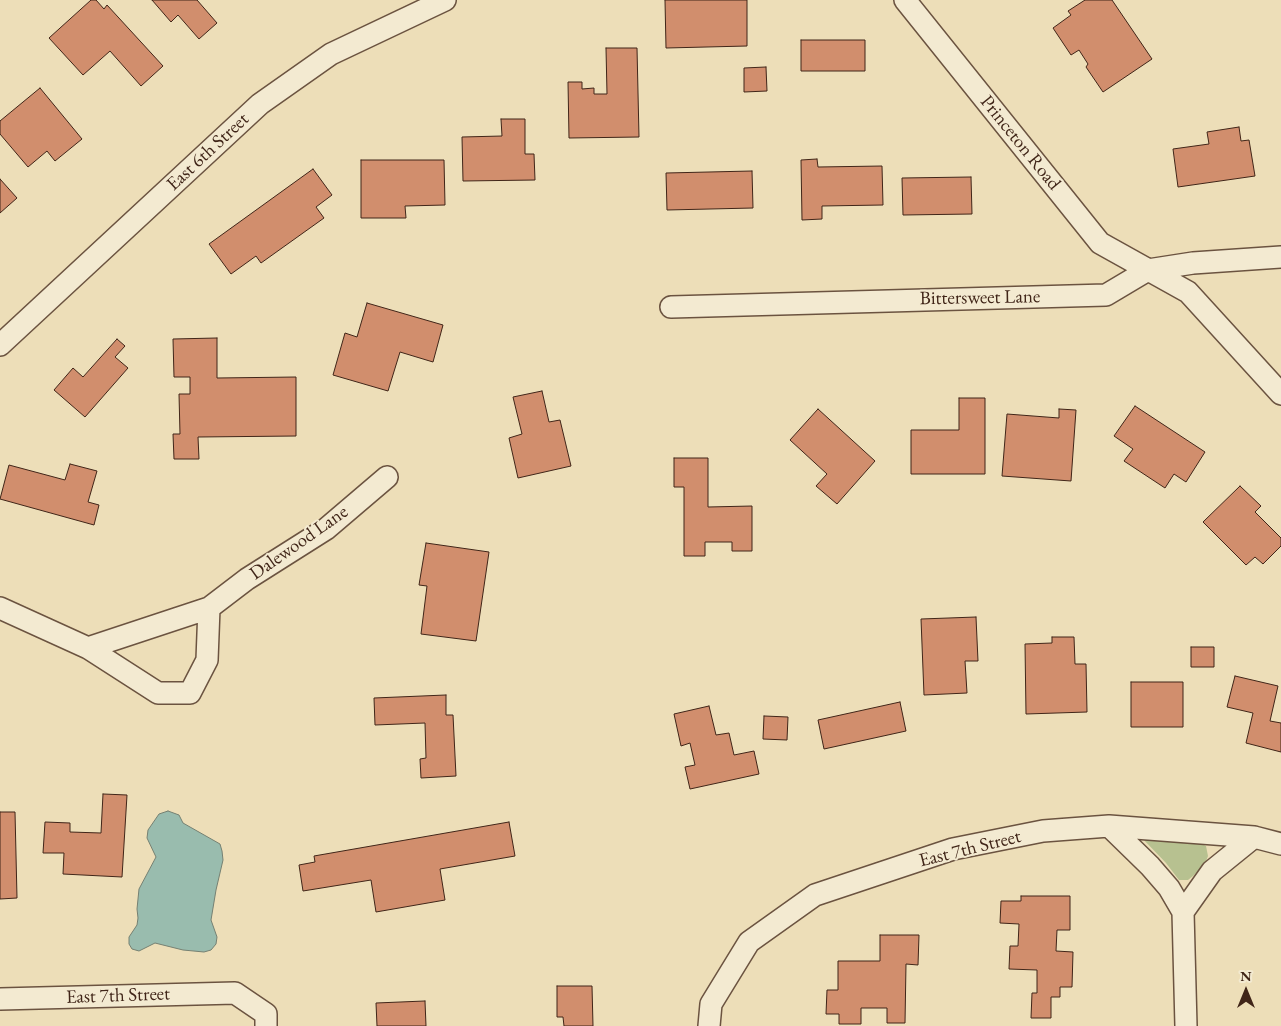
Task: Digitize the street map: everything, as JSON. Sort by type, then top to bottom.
[{"type":"street","name":"East 6th Street","points":[[0,345],[260,104],[331,54],[446,0]]},
{"type":"street","name":"Princeton Road","points":[[905,0],[1100,243],[1188,292],[1281,394]]},
{"type":"street","name":"Bittersweet Lane","points":[[671,307],[1106,296],[1148,270],[1193,263],[1281,257]]},
{"type":"street","name":"Dalewood Lane","points":[[88,648],[209,608],[247,579],[326,529],[387,477]]},
{"type":"street","points":[[0,608],[88,648],[158,693],[190,693],[206,660],[209,608]]},
{"type":"street","points":[[1108,826],[1150,866],[1169,888],[1182,912],[1186,1026]]},
{"type":"street","name":"East 7th Street","points":[[709,1026],[711,1004],[749,942],[814,895],[953,849],[1043,831],[1108,826],[1254,837],[1281,844]]},
{"type":"street","points":[[1182,912],[1212,871],[1254,837]]},
{"type":"street","name":"East 7th Street","points":[[0,1000],[235,993],[266,1014],[266,1026]]},
{"type":"green space","points":[[1141,837],[1164,837],[1202,844],[1206,846],[1208,856],[1205,864],[1193,876],[1188,880],[1179,880],[1166,863]]},
{"type":"shaded area","points":[[168,811],[179,815],[183,823],[220,844],[222,851],[223,860],[211,920],[217,937],[216,944],[211,950],[204,952],[183,950],[155,943],[139,951],[132,949],[129,944],[129,937],[137,925],[139,889],[156,857],[147,838],[148,830],[159,814]]},
{"type":"building","points":[[91,0],[96,0],[104,9],[107,5],[163,66],[141,86],[110,51],[83,75],[49,38]]},
{"type":"building","points":[[152,0],[197,0],[217,23],[199,39],[178,15],[171,22]]},
{"type":"building","points":[[665,0],[747,0],[747,46],[666,48]]},
{"type":"building","points":[[1085,0],[1112,0],[1152,59],[1103,92],[1086,67],[1088,64],[1079,50],[1071,55],[1053,28],[1071,15],[1068,11]]},
{"type":"building","points":[[801,40],[865,40],[865,71],[801,71]]},
{"type":"building","points":[[606,48],[637,48],[639,137],[569,138],[568,82],[582,82],[582,89],[594,88],[594,94],[607,94]]},
{"type":"building","points":[[766,67],[767,91],[744,92],[744,68]]},
{"type":"building","points":[[40,88],[82,139],[55,161],[47,151],[28,167],[0,134],[0,121]]},
{"type":"building","points":[[501,119],[525,119],[525,154],[534,154],[535,180],[463,181],[462,137],[502,136]]},
{"type":"building","points":[[1239,127],[1241,141],[1249,140],[1255,176],[1178,187],[1173,149],[1209,144],[1207,132]]},
{"type":"building","points":[[817,159],[818,167],[882,166],[883,205],[822,206],[822,219],[802,220],[801,160]]},
{"type":"building","points":[[361,160],[444,160],[445,205],[405,206],[406,218],[361,218]]},
{"type":"building","points":[[313,169],[332,195],[316,207],[324,218],[261,263],[256,256],[231,274],[209,244]]},
{"type":"building","points":[[752,171],[753,208],[667,210],[666,173]]},
{"type":"building","points":[[971,177],[972,214],[903,215],[902,178]]},
{"type":"building","points":[[0,179],[17,198],[0,213]]},
{"type":"building","points":[[367,303],[443,325],[433,362],[400,352],[388,391],[333,375],[345,333],[357,337]]},
{"type":"building","points":[[217,338],[217,378],[296,377],[296,436],[198,437],[199,459],[174,459],[173,434],[180,434],[179,394],[190,394],[190,377],[174,377],[173,339]]},
{"type":"building","points":[[117,339],[125,346],[115,357],[128,368],[85,417],[54,390],[73,368],[83,377]]},
{"type":"building","points":[[542,391],[549,422],[560,420],[571,466],[518,478],[509,438],[522,434],[513,397]]},
{"type":"building","points":[[959,398],[985,398],[985,474],[911,474],[911,430],[959,430]]},
{"type":"building","points":[[1135,406],[1205,452],[1186,482],[1174,474],[1165,488],[1124,461],[1133,449],[1114,436]]},
{"type":"building","points":[[818,409],[875,461],[837,504],[816,486],[827,474],[790,440]]},
{"type":"building","points":[[1059,409],[1076,410],[1071,481],[1002,476],[1007,414],[1059,418]]},
{"type":"building","points":[[674,458],[708,458],[708,507],[752,506],[752,551],[732,551],[732,542],[705,542],[705,556],[684,556],[684,487],[674,487]]},
{"type":"building","points":[[70,464],[97,471],[88,502],[99,505],[94,525],[0,499],[9,465],[65,480]]},
{"type":"building","points":[[1240,486],[1261,506],[1255,512],[1281,538],[1281,546],[1263,564],[1255,557],[1246,565],[1203,522]]},
{"type":"building","points":[[426,543],[489,552],[476,641],[421,634],[427,586],[419,585]]},
{"type":"building","points":[[976,617],[978,661],[965,661],[967,693],[924,695],[921,619]]},
{"type":"building","points":[[1052,637],[1074,637],[1075,664],[1086,664],[1087,712],[1026,714],[1025,644],[1052,643]]},
{"type":"building","points":[[1191,647],[1214,647],[1214,667],[1191,667]]},
{"type":"building","points":[[1235,676],[1278,686],[1270,721],[1281,723],[1281,752],[1246,743],[1253,713],[1227,707]]},
{"type":"building","points":[[1131,682],[1183,682],[1183,727],[1131,727]]},
{"type":"building","points":[[446,695],[446,715],[453,715],[456,776],[421,778],[420,759],[426,758],[425,723],[375,725],[374,698]]},
{"type":"building","points":[[900,702],[906,731],[824,749],[818,720]]},
{"type":"building","points":[[709,706],[716,735],[729,733],[734,755],[754,751],[759,774],[690,789],[685,767],[695,765],[690,743],[681,746],[674,714]]},
{"type":"building","points":[[764,716],[788,717],[787,740],[763,739]]},
{"type":"building","points":[[103,794],[127,795],[122,877],[63,874],[64,853],[43,853],[45,822],[70,823],[70,832],[101,833]]},
{"type":"building","points":[[0,812],[15,812],[17,898],[0,899]]},
{"type":"building","points":[[509,822],[515,856],[440,869],[445,900],[376,912],[371,880],[303,891],[299,865],[315,862],[314,856]]},
{"type":"building","points":[[1021,896],[1070,896],[1070,930],[1057,930],[1056,951],[1073,952],[1072,987],[1060,987],[1060,997],[1051,997],[1051,1018],[1031,1018],[1032,993],[1037,993],[1037,970],[1009,969],[1010,946],[1018,946],[1019,924],[1000,923],[1001,901],[1021,901]]},
{"type":"building","points":[[880,935],[919,935],[918,965],[906,964],[905,1023],[887,1023],[887,1008],[861,1008],[861,1024],[839,1024],[839,1014],[826,1014],[827,990],[838,990],[838,961],[880,961]]},
{"type":"building","points":[[557,986],[592,986],[593,1026],[564,1026],[563,1017],[557,1017]]},
{"type":"building","points":[[425,1001],[426,1026],[377,1026],[376,1003]]}]
